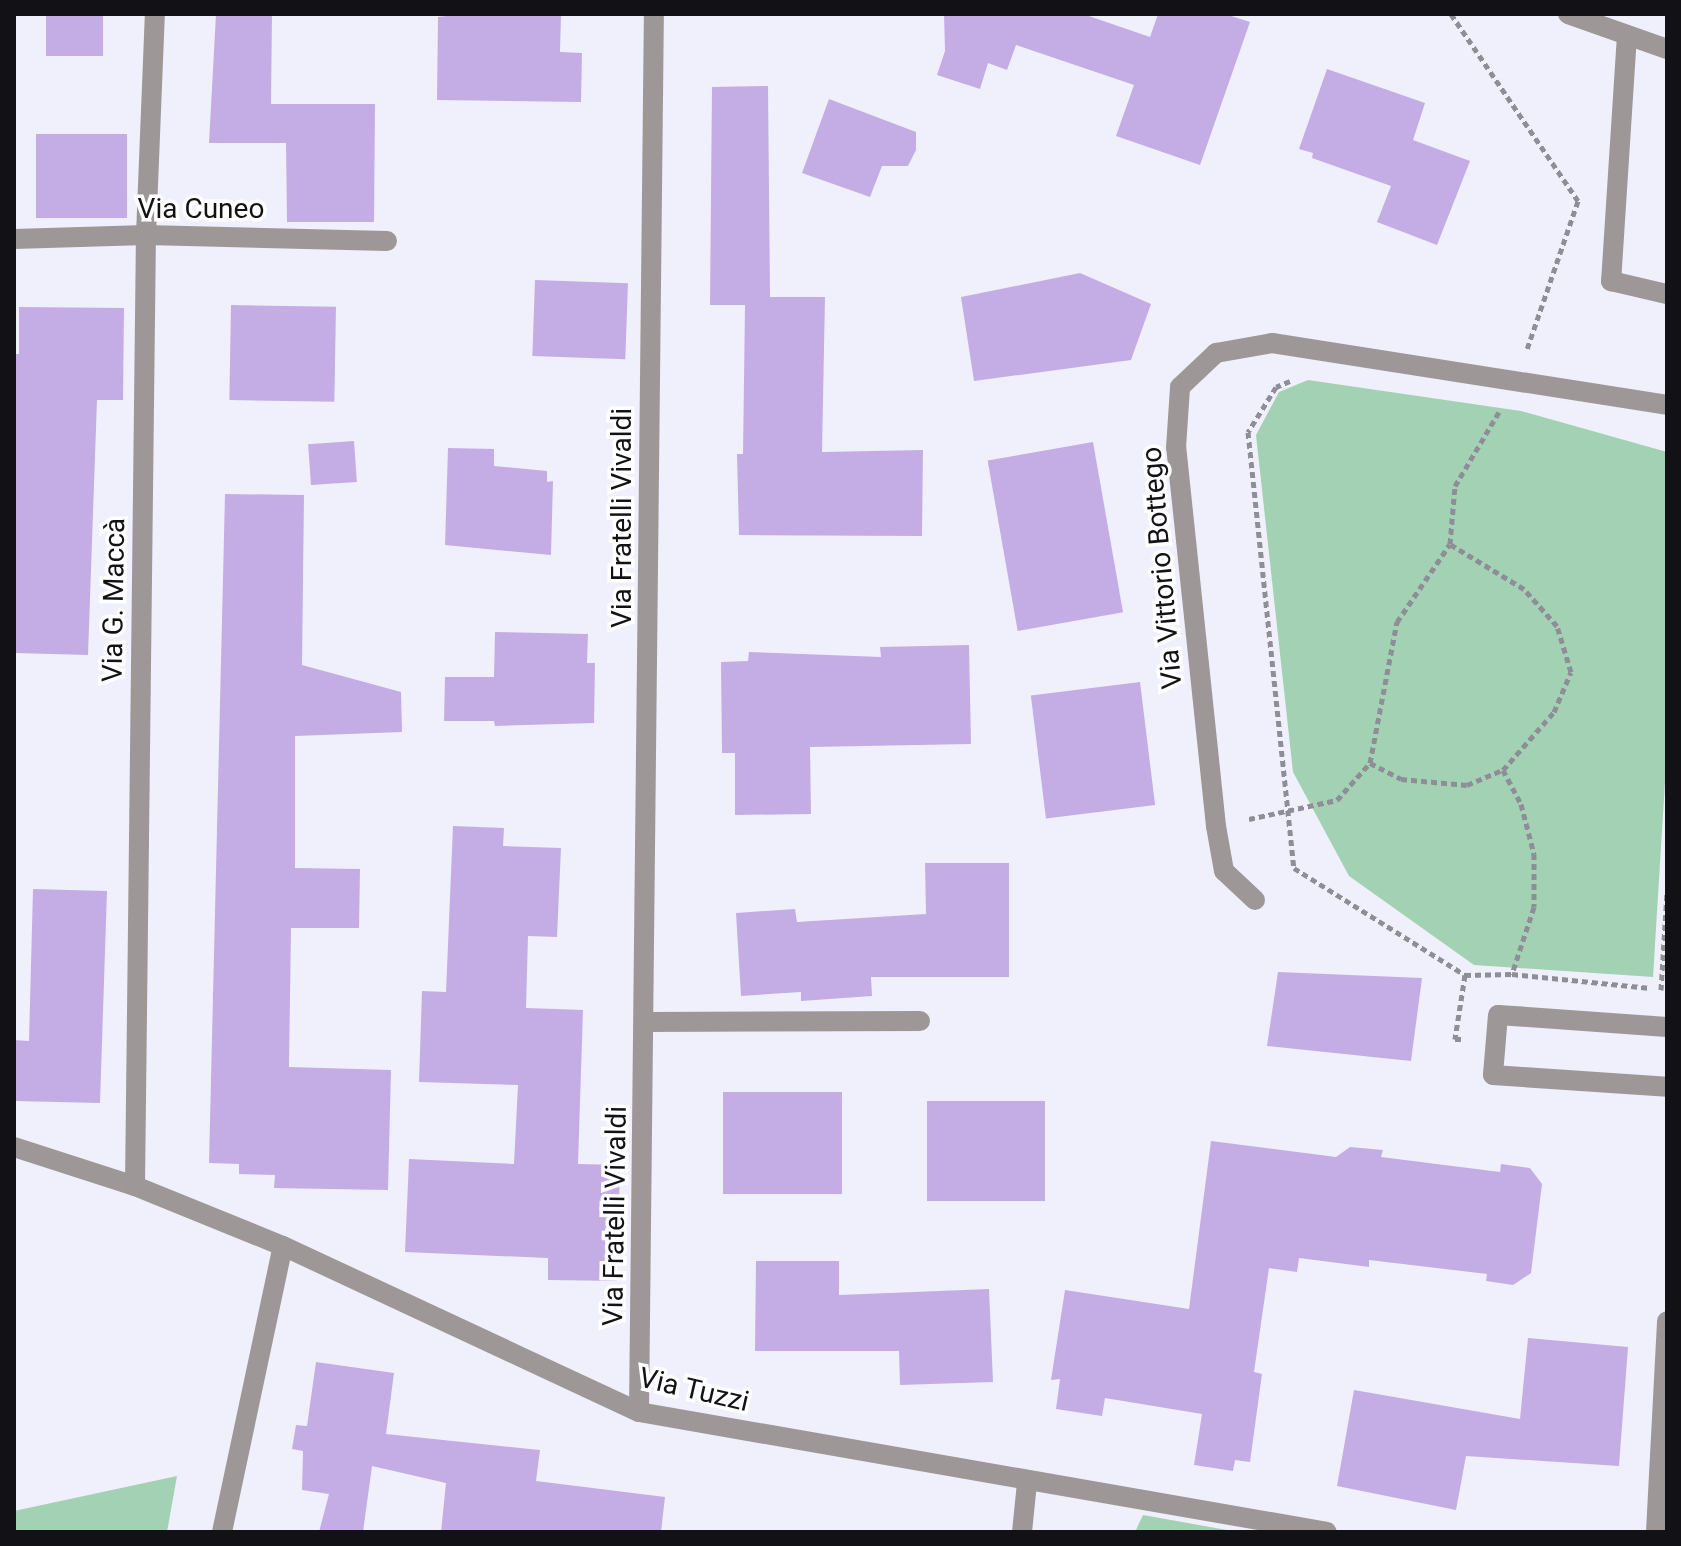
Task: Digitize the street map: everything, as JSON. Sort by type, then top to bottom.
[{"type":"street","name":"Via G. Maccà","points":[[135,1186],[146,235],[155,14]]},
{"type":"street","name":"Via Fratelli Vivaldi","points":[[639,1412],[646,1022],[654,14]]},
{"type":"street","points":[[1568,14],[1667,49]]},
{"type":"street","points":[[1627,35],[1611,281],[1667,294]]},
{"type":"street","name":"Via Cuneo","points":[[14,239],[146,235],[387,241]]},
{"type":"street","name":"Via Vittorio Bottego","points":[[1255,900],[1224,871],[1216,826],[1176,448],[1180,387],[1216,353],[1272,343],[1667,405]]},
{"type":"street","points":[[1667,1027],[1498,1015],[1493,1075],[1667,1087]]},
{"type":"street","points":[[646,1022],[920,1021]]},
{"type":"street","name":"Via Tuzzi","points":[[14,1147],[135,1186],[283,1246],[639,1412],[1027,1483],[1327,1532]]},
{"type":"street","points":[[222,1532],[283,1246]]},
{"type":"street","points":[[1656,1532],[1667,1321]]},
{"type":"street","points":[[1022,1532],[1027,1483]]},
{"type":"path","points":[[1216,826],[1337,800],[1370,763],[1397,622],[1450,544],[1455,486],[1489,423],[1509,402],[1578,201],[1451,14]]},
{"type":"path","points":[[1303,374],[1276,387],[1248,432],[1294,868],[1465,975],[1512,974],[1664,990],[1667,892]]},
{"type":"path","points":[[1370,763],[1401,779],[1467,785],[1503,770],[1554,712],[1571,672],[1557,626],[1524,589],[1450,544]]},
{"type":"path","points":[[1503,770],[1521,804],[1534,854],[1534,907],[1512,974]]},
{"type":"green space","points":[[1308,380],[1521,411],[1667,452],[1667,750],[1653,977],[1474,965],[1349,876],[1293,772],[1256,435],[1279,392]]},
{"type":"green space","points":[[177,1476],[167,1532],[14,1532],[14,1511]]},
{"type":"green space","points":[[1143,1515],[1238,1532],[1135,1532]]},
{"type":"building","points":[[46,14],[103,14],[103,56],[46,56]]},
{"type":"building","points":[[216,14],[272,14],[271,104],[375,104],[374,222],[287,222],[286,143],[209,143]]},
{"type":"building","points":[[561,14],[560,52],[582,53],[581,102],[437,100],[438,17]]},
{"type":"building","points":[[944,14],[1083,14],[1150,37],[1158,14],[1225,14],[1250,22],[1200,165],[1116,136],[1134,85],[1016,45],[1007,70],[988,63],[980,89],[937,75],[945,51]]},
{"type":"building","points":[[1327,69],[1425,103],[1413,140],[1470,161],[1437,245],[1377,222],[1391,186],[1312,158],[1313,153],[1299,149]]},
{"type":"building","points":[[768,86],[770,297],[825,297],[822,452],[923,450],[922,536],[739,535],[737,454],[743,454],[745,305],[710,305],[712,87]]},
{"type":"building","points":[[829,99],[916,132],[916,150],[908,166],[882,166],[870,197],[802,173]]},
{"type":"building","points":[[36,134],[127,134],[127,218],[36,218]]},
{"type":"building","points":[[1080,273],[1151,304],[1131,360],[974,381],[961,297]]},
{"type":"building","points":[[535,280],[628,283],[625,359],[532,356]]},
{"type":"building","points":[[231,305],[336,307],[334,402],[229,400]]},
{"type":"building","points":[[19,307],[124,308],[123,400],[97,400],[88,655],[14,653],[14,354],[19,354]]},
{"type":"building","points":[[354,441],[357,482],[311,485],[308,444]]},
{"type":"building","points":[[1093,442],[1123,612],[1018,631],[988,461]]},
{"type":"building","points":[[448,448],[494,449],[494,466],[547,471],[547,482],[553,481],[551,555],[445,545]]},
{"type":"building","points":[[225,494],[304,495],[302,665],[401,692],[402,732],[295,736],[295,868],[360,869],[359,928],[291,928],[289,1067],[391,1070],[388,1190],[274,1188],[275,1175],[239,1174],[239,1164],[209,1163]]},
{"type":"building","points":[[495,632],[588,634],[587,663],[595,663],[594,723],[495,726],[494,721],[444,721],[445,677],[494,677]]},
{"type":"building","points":[[969,645],[971,744],[810,747],[811,814],[735,815],[735,753],[722,753],[721,662],[748,661],[749,652],[881,657],[880,647]]},
{"type":"building","points":[[1140,682],[1155,805],[1046,818],[1031,695]]},
{"type":"building","points":[[453,826],[504,828],[503,846],[561,848],[557,937],[528,936],[526,1008],[583,1010],[578,1164],[620,1165],[617,1281],[548,1280],[548,1258],[405,1252],[409,1159],[514,1164],[518,1085],[419,1082],[422,991],[446,992]]},
{"type":"building","points":[[925,863],[1009,863],[1009,977],[871,977],[872,996],[801,1001],[801,992],[741,996],[736,913],[795,909],[797,922],[926,914]]},
{"type":"building","points":[[33,889],[107,891],[100,1103],[14,1101],[14,1040],[29,1041]]},
{"type":"building","points":[[1278,972],[1422,978],[1411,1061],[1267,1046]]},
{"type":"building","points":[[723,1092],[842,1092],[842,1194],[723,1194]]},
{"type":"building","points":[[927,1101],[1045,1101],[1045,1201],[927,1201]]},
{"type":"building","points":[[1211,1141],[1336,1157],[1350,1147],[1383,1150],[1381,1157],[1500,1172],[1501,1164],[1530,1168],[1542,1184],[1531,1273],[1513,1285],[1486,1281],[1487,1274],[1369,1260],[1369,1267],[1299,1258],[1297,1272],[1269,1268],[1254,1372],[1262,1374],[1250,1462],[1235,1460],[1233,1471],[1194,1465],[1202,1414],[1105,1398],[1102,1416],[1056,1409],[1060,1379],[1051,1380],[1065,1290],[1189,1309]]},
{"type":"building","points":[[756,1261],[839,1261],[839,1295],[989,1289],[993,1382],[900,1385],[899,1351],[755,1351]]},
{"type":"building","points":[[1528,1338],[1628,1347],[1619,1466],[1466,1456],[1456,1510],[1337,1486],[1354,1390],[1520,1419]]},
{"type":"building","points":[[316,1362],[394,1373],[386,1434],[540,1450],[536,1481],[665,1497],[661,1532],[441,1532],[446,1483],[372,1466],[363,1532],[319,1532],[329,1494],[302,1490],[303,1451],[292,1449],[296,1425],[307,1426]]}]
